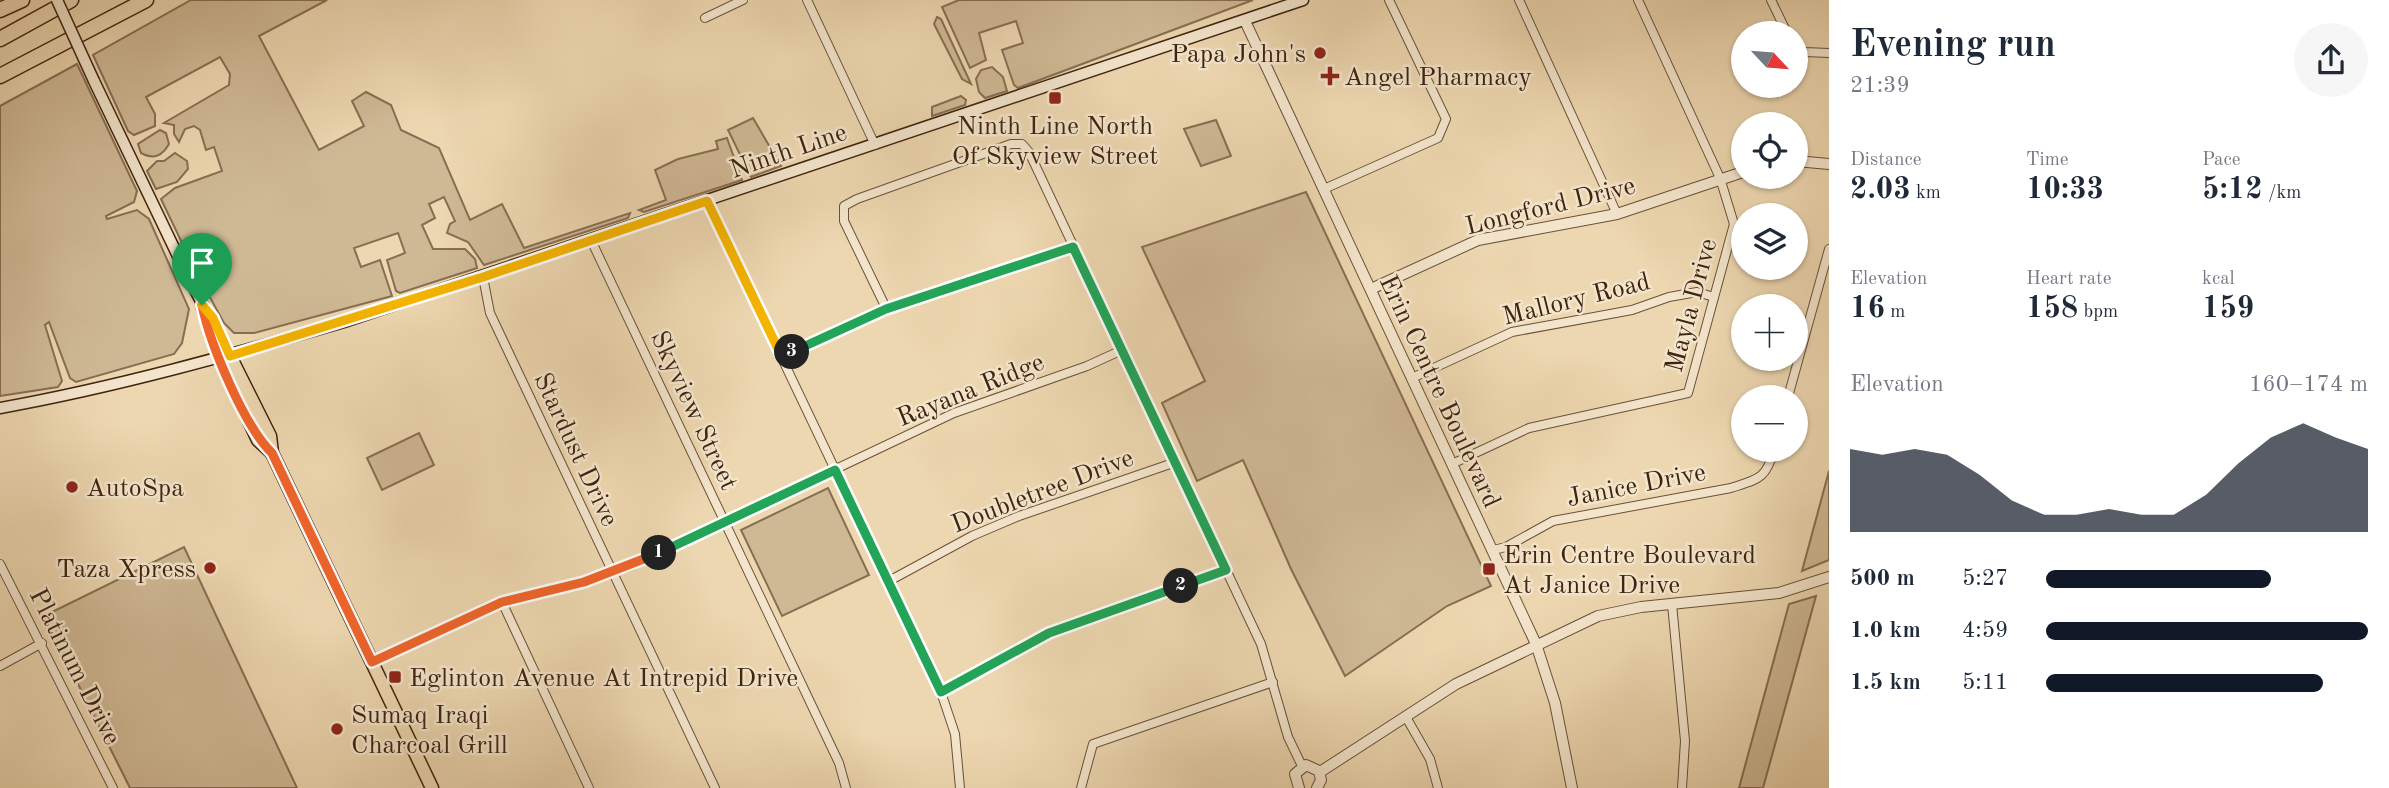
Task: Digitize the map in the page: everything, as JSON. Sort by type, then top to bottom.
[{"type":"highway","points":[[0,10],[22,0]]},
{"type":"highway","points":[[0,38],[71,0]]},
{"type":"highway","points":[[0,76],[146,0]]},
{"type":"highway","points":[[0,83],[94,27]]},
{"type":"main road","points":[[57,0],[202,305],[213,318],[225,357],[270,436],[272,453],[432,788]]},
{"type":"main road","name":"Ninth Line","points":[[0,408],[76,394],[225,357],[483,277],[1303,0]]},
{"type":"street","points":[[705,18],[743,0]]},
{"type":"street","points":[[807,0],[875,145]]},
{"type":"street","points":[[1324,189],[1438,138],[1444,129],[1446,119],[1389,0]]},
{"type":"street","points":[[1519,0],[1617,214]]},
{"type":"street","name":"Mayla Drive","points":[[1452,464],[1529,428],[1688,393],[1734,224],[1720,178],[1638,0]]},
{"type":"street","points":[[1771,0],[1781,21]]},
{"type":"street","name":"Erin Centre Boulevard","points":[[1245,21],[1536,644],[1555,703],[1572,788]]},
{"type":"street","points":[[1808,52],[1829,53]]},
{"type":"street","points":[[886,309],[844,221],[844,206],[1011,144],[1022,145],[1029,152],[1261,644],[1288,737],[1302,766]]},
{"type":"street","points":[[1808,162],[1829,164]]},
{"type":"street","name":"Longford Drive","points":[[1371,289],[1478,240],[1617,214],[1731,175]]},
{"type":"street","points":[[707,201],[941,692],[955,734],[960,788]]},
{"type":"street","name":"Skyview Street","points":[[591,240],[839,763],[846,788]]},
{"type":"street","points":[[782,357],[886,309],[1073,247]]},
{"type":"street","points":[[1791,385],[1829,249]]},
{"type":"street","name":"Stardust Drive","points":[[483,277],[490,313],[715,788]]},
{"type":"street","name":"Mallory Road","points":[[1412,378],[1512,332],[1632,310],[1669,297],[1697,292],[1714,296]]},
{"type":"street","name":"Rayana Ridge","points":[[372,662],[502,602],[612,573],[954,412],[1087,366],[1122,350]]},
{"type":"street","name":"Doubletree Drive","points":[[889,581],[972,536],[1019,516],[1175,462]]},
{"type":"street","name":"Janice Drive","points":[[1493,551],[1553,522],[1731,488],[1759,479],[1768,470],[1770,462]]},
{"type":"street","name":"Platinum Drive","points":[[0,564],[113,788]]},
{"type":"street","points":[[941,692],[1049,633],[1226,570]]},
{"type":"street","points":[[1320,772],[1456,684],[1598,616],[1672,604],[1779,593],[1829,577]]},
{"type":"street","points":[[502,602],[589,788]]},
{"type":"street","points":[[1672,604],[1685,741],[1682,788]]},
{"type":"street","points":[[0,666],[42,643]]},
{"type":"street","points":[[1081,788],[1093,744],[1273,682]]},
{"type":"street","points":[[1406,718],[1430,759],[1438,788]]},
{"type":"street","points":[[1297,788],[1295,774],[1302,766],[1311,766],[1320,772],[1321,780],[1317,788]]},
{"type":"shaded area","points":[[191,0],[327,0],[259,36],[319,150],[364,126],[352,101],[366,92],[391,105],[401,130],[439,148],[470,220],[502,204],[524,248],[630,213],[628,218],[484,265],[468,242],[447,233],[450,224],[455,221],[444,197],[429,204],[435,218],[422,225],[433,249],[465,249],[475,259],[477,268],[400,293],[396,291],[387,260],[405,253],[398,233],[354,248],[361,267],[380,260],[392,296],[254,333],[234,333],[224,323],[196,272],[161,199],[175,188],[222,171],[214,147],[206,150],[200,130],[194,126],[185,129],[179,142],[174,134],[174,125],[164,123],[229,85],[230,74],[220,57],[146,97],[155,114],[155,126],[134,135],[128,131],[93,55]]},
{"type":"shaded area","points":[[959,0],[1253,0],[1018,88],[1014,85],[1002,50],[1023,43],[1016,21],[979,33],[986,60],[970,68],[942,7]]},
{"type":"shaded area","points":[[937,17],[941,19],[971,84],[962,79],[934,24]]},
{"type":"shaded area","points":[[77,64],[137,191],[134,202],[106,216],[107,219],[137,210],[149,219],[189,309],[182,343],[174,354],[76,382],[70,378],[49,322],[45,325],[62,381],[58,387],[0,396],[0,106]]},
{"type":"shaded area","points":[[992,67],[1003,77],[1007,91],[985,98],[979,92],[976,79],[981,70]]},
{"type":"shaded area","points":[[961,96],[966,100],[965,105],[932,116],[932,107]]},
{"type":"shaded area","points":[[753,118],[781,166],[751,177],[728,130]]},
{"type":"shaded area","points":[[1216,120],[1231,156],[1201,166],[1184,129]]},
{"type":"shaded area","points":[[160,130],[166,133],[169,144],[166,148],[154,156],[141,153],[138,144]]},
{"type":"shaded area","points":[[727,138],[742,180],[644,212],[639,210],[666,200],[655,170],[678,159],[718,149],[716,141]]},
{"type":"shaded area","points":[[175,153],[187,161],[188,169],[177,182],[156,189],[147,171],[157,161],[164,161]]},
{"type":"shaded area","points":[[1306,192],[1491,586],[1447,606],[1345,676],[1291,569],[1243,460],[1197,481],[1162,403],[1205,381],[1142,247]]},
{"type":"shaded area","points":[[419,433],[434,465],[382,490],[367,458]]},
{"type":"shaded area","points":[[1829,471],[1829,560],[1802,571]]},
{"type":"shaded area","points":[[828,488],[869,575],[782,616],[741,530]]},
{"type":"shaded area","points":[[184,547],[297,788],[130,788],[44,616]]},
{"type":"shaded area","points":[[1816,596],[1763,788],[1739,788],[1789,604]]},
{"type":"place","name":"Papa John's","points":[[1320,53]]},
{"type":"place","name":"Angel Pharmacy","points":[[1330,76]]},
{"type":"place","name":"Ninth Line North Of Skyview Street","points":[[1055,98]]},
{"type":"place","name":"AutoSpa","points":[[72,487]]},
{"type":"place","name":"Taza Xpress","points":[[210,568]]},
{"type":"place","name":"Erin Centre Boulevard At Janice Drive","points":[[1489,569]]},
{"type":"place","name":"Eglinton Avenue At Intrepid Drive","points":[[395,677]]},
{"type":"place","name":"Sumaq Iraqi Charcoal Grill","points":[[337,729]]},
{"type":"route","points":[[707,201],[782,357],[886,309],[1073,247],[1226,570],[1049,633],[941,692],[835,470],[631,566],[584,582],[502,602],[372,662],[272,453],[258,440],[220,359],[205,322],[202,305],[213,318],[230,356],[483,277],[707,201]]}]
